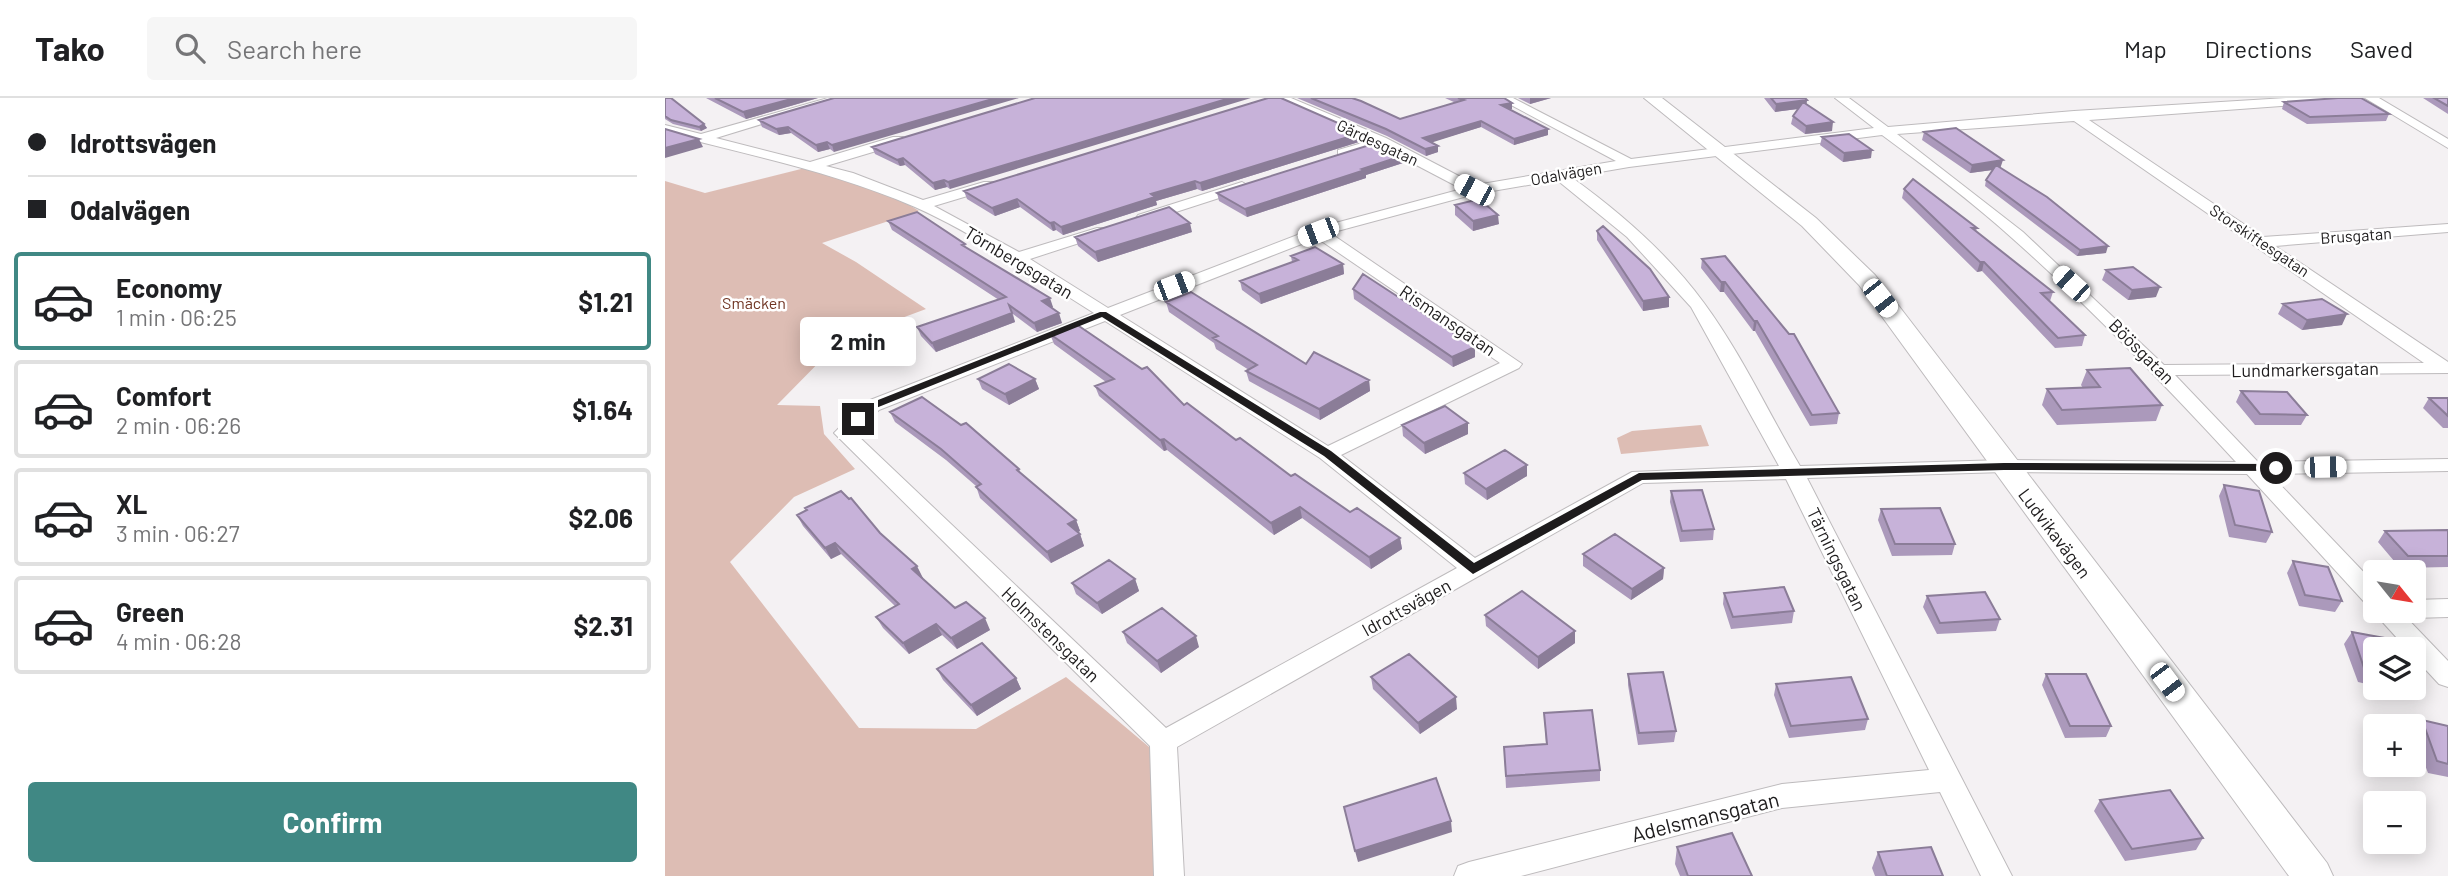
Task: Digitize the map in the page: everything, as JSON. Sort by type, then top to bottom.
[{"type":"street","points":[[701,138],[841,98]]},
{"type":"street","name":"Gärdesgatan","points":[[1281,98],[1381,141],[1474,190]]},
{"type":"street","points":[[1504,98],[1629,163]]},
{"type":"street","name":"Ludvikavägen","points":[[1652,98],[1809,222],[1867,280],[2313,876]]},
{"type":"street","name":"Böösgatan","points":[[1841,98],[2017,234],[2163,370],[2363,586]]},
{"type":"street","name":"Odalvägen","points":[[844,433],[872,406],[1103,314],[1318,232],[1474,190],[1629,163],[1884,131],[2335,98]]},
{"type":"street","points":[[2371,98],[2448,144]]},
{"type":"street","name":"Storskiftesgatan","points":[[2074,115],[2446,368]]},
{"type":"street","name":"Törnbergsgatan","points":[[665,129],[848,176],[922,205],[1018,258],[1327,454],[1473,569]]},
{"type":"street","points":[[812,166],[906,138]]},
{"type":"street","points":[[1329,158],[1381,141]]},
{"type":"street","name":"Tärningsgatan","points":[[1558,174],[1596,201],[1646,247],[1698,305],[1794,472],[1946,780],[1997,876]]},
{"type":"street","points":[[922,205],[1000,181]]},
{"type":"street","points":[[1018,258],[1251,183]]},
{"type":"street","name":"Brusgatan","points":[[2263,242],[2448,228]]},
{"type":"street","name":"Rismansgatan","points":[[1318,232],[1513,364],[1327,454]]},
{"type":"street","name":"Lundmarkersgatan","points":[[2163,370],[2446,368]]},
{"type":"street","name":"Holmstensgatan","points":[[844,433],[1163,742]]},
{"type":"street","name":"Idrottsvägen","points":[[1163,742],[1639,477],[2004,466],[2251,468],[2448,465]]},
{"type":"street","points":[[2426,609],[2448,608]]},
{"type":"street","points":[[2397,623],[2448,677]]},
{"type":"street","points":[[1163,742],[1169,876]]},
{"type":"street","name":"Adelsmansgatan","points":[[1469,876],[1782,796],[1946,780]]},
{"type":"green space","name":"Smäcken","points":[[809,167],[903,201],[919,211],[822,243],[856,262],[926,309],[840,341],[777,405],[820,406],[824,434],[855,469],[794,497],[730,562],[859,728],[976,729],[1066,677],[1155,752],[1160,876],[665,876],[665,181],[705,193]]},
{"type":"green space","points":[[1701,425],[1709,446],[1621,454],[1617,438],[1632,431]]},
{"type":"building","points":[[665,98],[671,98],[704,124],[699,127],[665,116]]},
{"type":"building","points":[[715,98],[795,98],[743,112]]},
{"type":"building","points":[[834,98],[996,98],[832,145],[827,142],[816,145],[788,127],[776,129],[759,120]]},
{"type":"building","points":[[1035,98],[1230,98],[948,182],[944,180],[933,183],[903,158],[897,160],[872,147]]},
{"type":"building","points":[[1268,98],[1281,98],[1361,133],[1200,183],[1195,181],[1151,194],[1155,197],[1061,227],[1054,222],[1050,223],[1017,199],[992,208],[964,191]]},
{"type":"building","points":[[1311,98],[1352,98],[1400,119],[1464,100],[1458,98],[1504,98],[1512,103],[1501,105],[1548,129],[1514,139],[1481,121],[1423,138],[1438,146],[1425,149],[1386,129]]},
{"type":"building","points":[[1771,98],[1805,98],[1807,100],[1776,104]]},
{"type":"building","points":[[2361,98],[2389,114],[2310,117],[2284,102]]},
{"type":"building","points":[[2434,98],[2448,98],[2448,106]]},
{"type":"building","points":[[1803,102],[1833,122],[1806,126],[1793,116]]},
{"type":"building","points":[[1956,128],[2003,160],[1972,165],[1924,132]]},
{"type":"building","points":[[665,129],[699,139],[665,148]]},
{"type":"building","points":[[1849,134],[1872,150],[1844,153],[1822,137]]},
{"type":"building","points":[[1379,142],[1405,155],[1245,209],[1217,193]]},
{"type":"building","points":[[1996,165],[2047,197],[2108,246],[2080,250],[1986,180]]},
{"type":"building","points":[[1913,179],[2053,292],[2041,293],[2085,335],[2058,338],[1984,262],[1980,262],[1904,189]]},
{"type":"building","points":[[1479,199],[1498,215],[1473,221],[1455,205]]},
{"type":"building","points":[[1169,207],[1190,223],[1095,252],[1075,237]]},
{"type":"building","points":[[917,212],[965,244],[962,245],[1050,298],[1042,301],[1059,313],[1034,323],[1009,305],[1012,313],[932,343],[917,327],[1006,297],[888,221]]},
{"type":"building","points":[[1603,226],[1650,269],[1669,297],[1643,301],[1597,231]]},
{"type":"building","points":[[1315,247],[1343,264],[1259,294],[1240,281],[1298,260],[1291,256]]},
{"type":"building","points":[[1725,256],[1789,334],[1794,334],[1839,413],[1812,415],[1757,321],[1754,321],[1725,282],[1721,282],[1702,259]]},
{"type":"building","points":[[2133,267],[2160,287],[2132,290],[2106,270]]},
{"type":"building","points":[[1363,274],[1475,347],[1452,357],[1353,289]]},
{"type":"building","points":[[1191,292],[1306,364],[1314,352],[1369,380],[1319,409],[1246,371],[1257,365],[1213,338],[1218,336],[1166,302]]},
{"type":"building","points":[[2322,299],[2347,314],[2307,320],[2283,304]]},
{"type":"building","points":[[1076,324],[1142,369],[1147,367],[1184,405],[1187,403],[1236,440],[1240,438],[1291,476],[1295,474],[1350,512],[1357,508],[1400,538],[1369,557],[1300,507],[1271,523],[1164,439],[1160,440],[1095,386],[1114,379],[1050,334]]},
{"type":"building","points":[[1009,364],[1035,379],[1005,394],[978,379]]},
{"type":"building","points":[[2130,368],[2162,405],[2062,410],[2047,389],[2100,387],[2087,370]]},
{"type":"building","points":[[2241,391],[2287,392],[2307,415],[2260,414]]},
{"type":"building","points":[[922,397],[961,425],[966,423],[1076,520],[1068,524],[1080,534],[1047,552],[976,487],[981,484],[941,449],[890,412]]},
{"type":"building","points":[[2429,398],[2448,398],[2448,416]]},
{"type":"building","points":[[1445,406],[1468,423],[1424,443],[1402,425]]},
{"type":"building","points":[[1505,450],[1527,465],[1486,489],[1464,473]]},
{"type":"building","points":[[2224,485],[2259,491],[2272,532],[2235,525]]},
{"type":"building","points":[[1702,490],[1714,529],[1682,531],[1671,491]]},
{"type":"building","points":[[841,491],[851,498],[880,533],[917,566],[912,569],[955,608],[966,602],[985,618],[951,638],[936,624],[903,643],[876,617],[899,604],[835,543],[825,548],[797,515],[807,510],[805,508]]},
{"type":"building","points":[[1940,508],[1955,544],[1895,544],[1881,509]]},
{"type":"building","points":[[2448,530],[2448,556],[2408,556],[2385,531]]},
{"type":"building","points":[[1615,534],[1664,568],[1632,589],[1583,554]]},
{"type":"building","points":[[1109,560],[1135,579],[1097,603],[1072,583]]},
{"type":"building","points":[[2293,561],[2328,567],[2342,601],[2305,595]]},
{"type":"building","points":[[1784,587],[1794,611],[1733,617],[1724,593]]},
{"type":"building","points":[[1522,591],[1575,631],[1538,657],[1485,615]]},
{"type":"building","points":[[1985,592],[2000,619],[1940,623],[1927,596]]},
{"type":"building","points":[[1162,608],[1196,636],[1157,661],[1123,632]]},
{"type":"building","points":[[2352,632],[2379,637],[2363,637],[2363,665]]},
{"type":"building","points":[[982,643],[1016,678],[971,705],[937,669]]},
{"type":"building","points":[[1409,654],[1456,697],[1418,723],[1371,677]]},
{"type":"building","points":[[1663,672],[1676,731],[1639,733],[1628,674]]},
{"type":"building","points":[[2046,674],[2086,674],[2111,726],[2070,726]]},
{"type":"building","points":[[1851,677],[1868,719],[1791,726],[1776,684]]},
{"type":"building","points":[[1592,710],[1600,770],[1506,776],[1504,747],[1547,744],[1544,713]]},
{"type":"building","points":[[2426,721],[2448,726],[2448,764],[2437,761],[2426,731]]},
{"type":"building","points":[[1436,778],[1451,821],[1355,851],[1344,807]]},
{"type":"building","points":[[2170,790],[2203,838],[2132,849],[2100,800]]},
{"type":"building","points":[[1732,833],[1752,876],[1688,876],[1677,847]]},
{"type":"building","points":[[1931,847],[1943,876],[1887,876],[1878,852]]},
{"type":"route","points":[[858,419],[872,406],[1103,314],[1327,454],[1473,569],[1639,477],[2004,466],[2276,468]]}]
